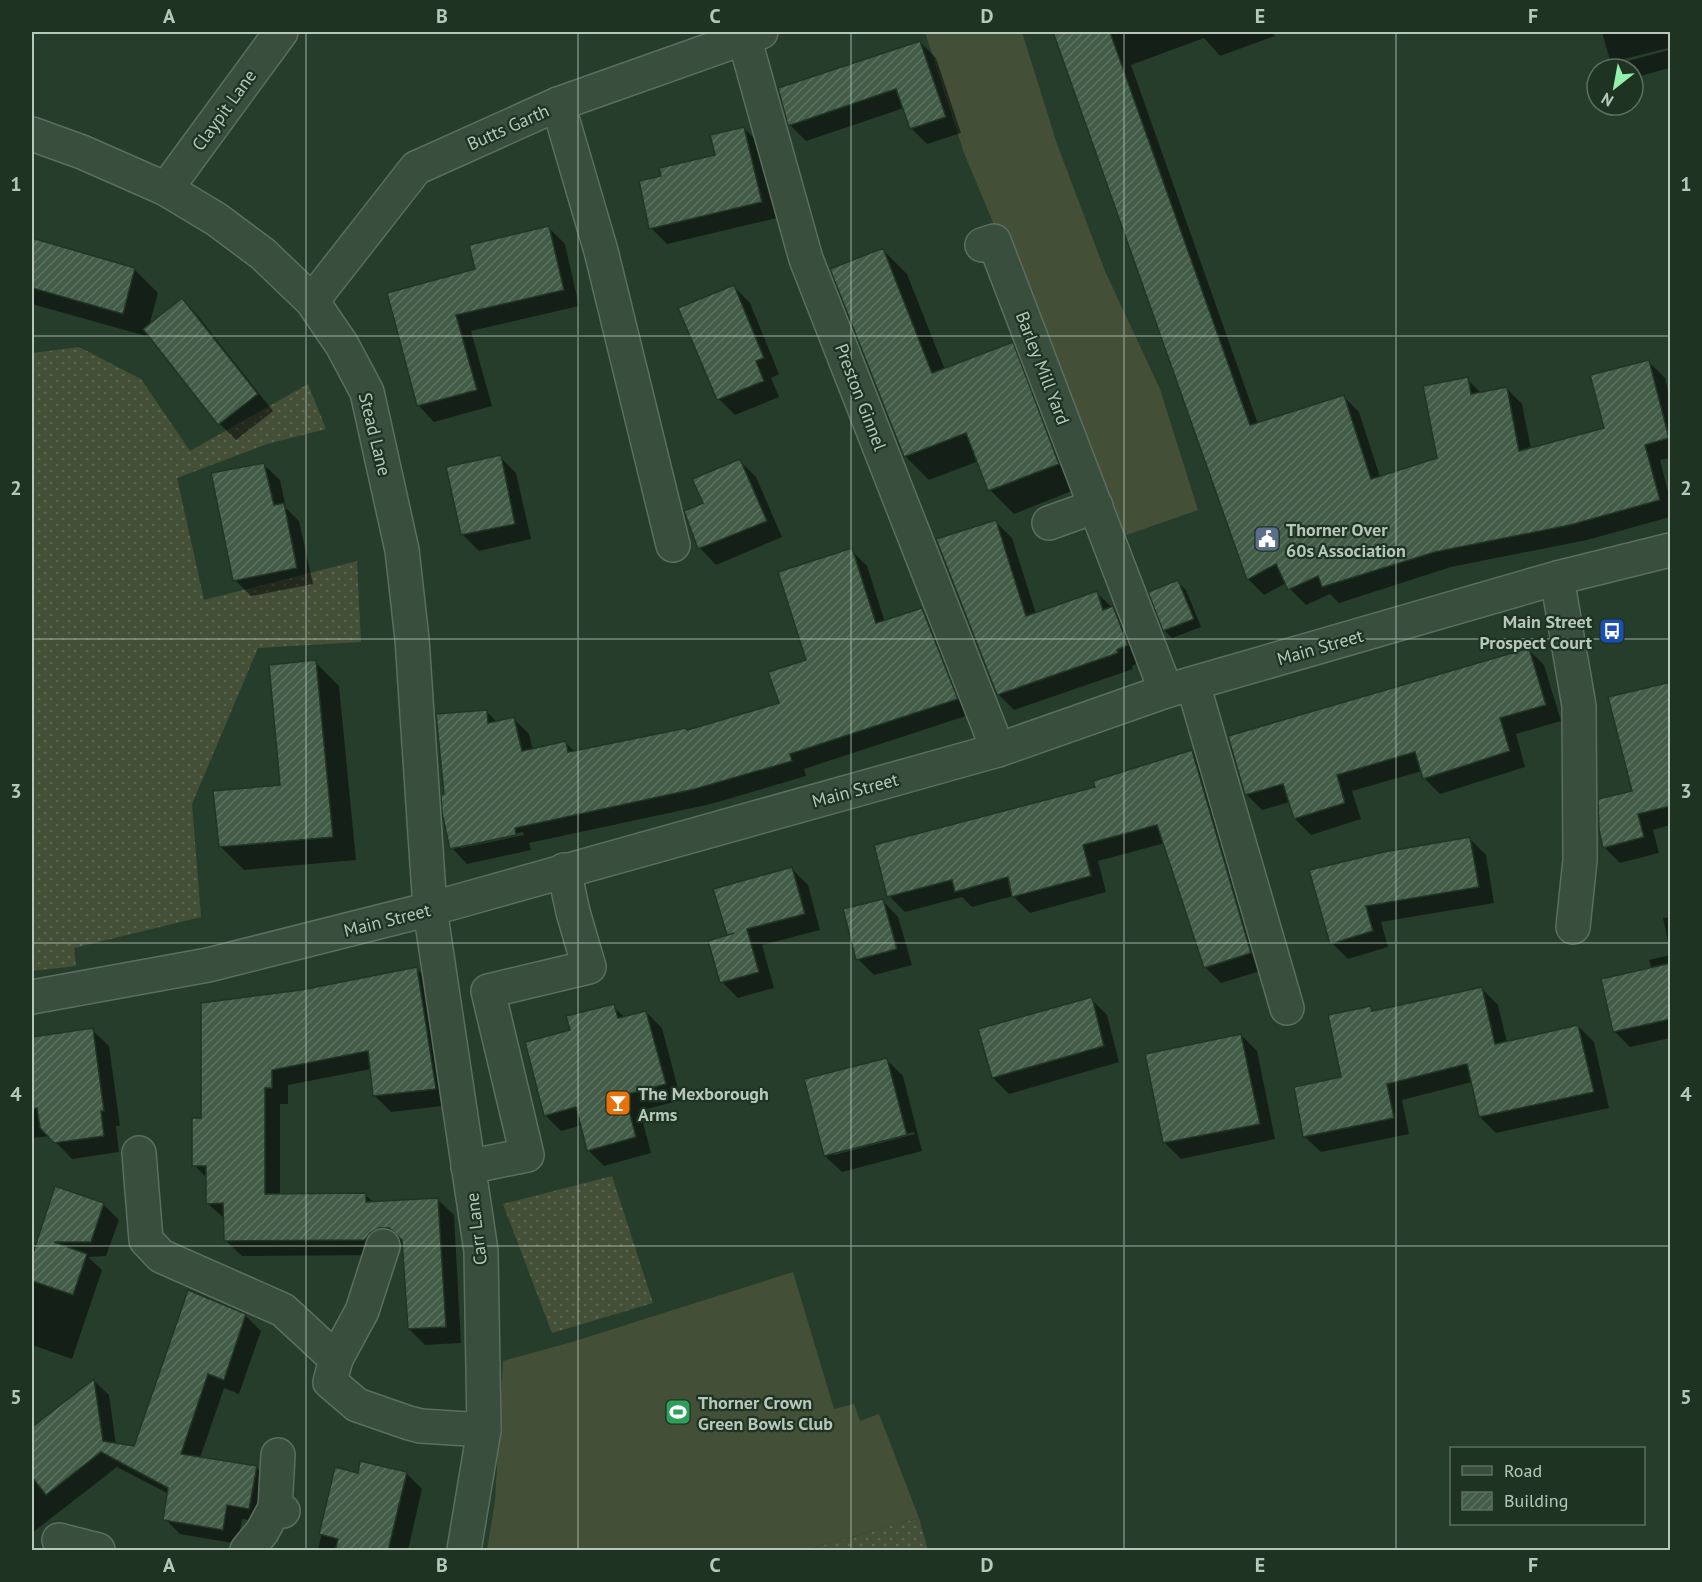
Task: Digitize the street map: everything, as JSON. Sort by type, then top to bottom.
[{"type":"street","name":"Claypit Lane","points":[[166,189],[281,32]]},
{"type":"street","name":"Butts Garth","points":[[312,301],[416,168],[558,104],[752,34]]},
{"type":"street","name":"Preston Ginnel","points":[[752,34],[806,259],[998,750]]},
{"type":"street","points":[[558,104],[601,251],[673,545]]},
{"type":"street","name":"Stead Lane","points":[[32,134],[82,152],[166,189],[216,219],[263,254],[312,301],[342,345],[367,392],[402,550],[412,639],[430,909]]},
{"type":"street","name":"Barley Mill Yard","points":[[982,245],[994,241],[1096,506],[1179,687],[1287,1008]]},
{"type":"street","points":[[1049,523],[1096,506]]},
{"type":"street","name":"Main Street","points":[[32,998],[208,965],[430,909],[998,750],[1179,687],[1557,578],[1671,550]]},
{"type":"street","points":[[1557,578],[1579,706],[1580,860],[1573,927]]},
{"type":"street","points":[[468,1167],[527,1155],[488,991],[589,967],[564,870]]},
{"type":"street","name":"Carr Lane","points":[[430,909],[481,1251],[484,1430],[464,1551]]},
{"type":"street","points":[[140,1153],[146,1240],[161,1256],[283,1310],[336,1359]]},
{"type":"street","points":[[382,1246],[362,1311],[336,1359],[330,1382],[357,1405],[422,1426],[484,1430]]},
{"type":"street","points":[[247,1551],[279,1509],[278,1455]]},
{"type":"green space","points":[[925,32],[1022,32],[1057,144],[1105,271],[1160,389],[1198,510],[1124,536],[964,153]]},
{"type":"green space","points":[[79,347],[141,379],[190,451],[308,384],[326,429],[267,444],[177,478],[204,600],[357,561],[361,642],[258,648],[192,804],[201,917],[74,948],[76,966],[32,971],[32,353]]},
{"type":"green space","points":[[612,1176],[653,1303],[552,1333],[503,1204]]},
{"type":"green space","name":"Thorner Crown Green Bowls Club","points":[[793,1272],[834,1409],[854,1404],[860,1421],[879,1414],[919,1518],[805,1550],[487,1550],[495,1501],[503,1361],[572,1342]]},
{"type":"green space","points":[[919,1518],[928,1550],[805,1550]]},
{"type":"building","points":[[1053,32],[1110,32],[1250,425],[1344,395],[1371,479],[1437,458],[1423,386],[1468,377],[1471,394],[1507,387],[1519,451],[1604,428],[1590,375],[1649,360],[1669,438],[1645,445],[1660,500],[1570,525],[1435,552],[1322,587],[1318,576],[1288,590],[1276,564],[1247,580]]},
{"type":"building","points":[[920,41],[946,117],[910,129],[896,89],[788,126],[778,88]]},
{"type":"building","points":[[744,127],[762,202],[649,229],[639,181],[661,176],[659,168],[715,155],[710,135]]},
{"type":"building","points":[[549,226],[564,290],[456,315],[477,390],[417,406],[387,293],[475,269],[469,245]]},
{"type":"building","points":[[32,238],[135,268],[123,314],[32,288]]},
{"type":"building","points":[[883,248],[932,373],[1013,342],[1059,464],[988,491],[966,433],[904,457],[830,269]]},
{"type":"building","points":[[734,285],[764,358],[756,361],[764,381],[717,400],[678,308]]},
{"type":"building","points":[[182,298],[258,394],[218,425],[143,329]]},
{"type":"building","points":[[501,455],[515,524],[461,535],[446,467]]},
{"type":"building","points":[[740,459],[767,521],[698,549],[684,511],[703,503],[692,479]]},
{"type":"building","points":[[264,463],[274,505],[284,503],[297,568],[233,581],[211,473]]},
{"type":"building","points":[[996,520],[1026,616],[1097,591],[1103,610],[1113,606],[1128,645],[1117,650],[1118,653],[997,695],[936,539]]},
{"type":"building","points":[[852,548],[876,623],[922,608],[958,699],[790,754],[792,761],[695,789],[515,828],[516,835],[450,849],[442,813],[441,795],[444,794],[436,714],[487,710],[488,723],[514,717],[522,751],[566,741],[568,752],[686,728],[687,730],[779,703],[768,672],[806,660],[778,572]]},
{"type":"building","points":[[1178,580],[1194,619],[1163,631],[1148,592]]},
{"type":"building","points":[[1529,648],[1546,705],[1500,718],[1510,751],[1423,779],[1415,752],[1337,775],[1345,803],[1294,819],[1283,784],[1245,795],[1228,736]]},
{"type":"building","points":[[316,660],[333,837],[219,847],[213,791],[280,785],[269,665]]},
{"type":"building","points":[[1671,682],[1671,806],[1638,814],[1644,837],[1603,848],[1599,830],[1598,799],[1632,791],[1608,697]]},
{"type":"building","points":[[1192,750],[1251,953],[1204,968],[1157,825],[1083,845],[1091,876],[1012,897],[1008,877],[955,892],[952,880],[887,897],[874,845],[1095,787],[1093,781]]},
{"type":"building","points":[[1470,837],[1479,887],[1366,906],[1373,931],[1330,944],[1309,870],[1384,852]]},
{"type":"building","points":[[792,867],[805,914],[747,929],[759,972],[720,983],[708,941],[734,933],[727,935],[713,889]]},
{"type":"building","points":[[883,899],[897,949],[856,960],[843,909]]},
{"type":"building","points":[[1671,963],[1671,1019],[1613,1032],[1601,979]]},
{"type":"building","points":[[417,967],[436,1089],[373,1096],[368,1051],[272,1070],[272,1088],[265,1088],[265,1194],[366,1193],[366,1202],[438,1198],[446,1327],[408,1329],[402,1240],[389,1228],[379,1228],[370,1233],[365,1240],[224,1241],[223,1203],[206,1204],[206,1166],[192,1166],[192,1118],[201,1118],[201,1003],[301,990]]},
{"type":"building","points":[[1482,987],[1495,1044],[1578,1025],[1594,1092],[1479,1117],[1467,1064],[1387,1084],[1394,1118],[1303,1137],[1294,1087],[1341,1077],[1328,1015],[1371,1006],[1372,1011]]},
{"type":"building","points":[[1092,997],[1104,1046],[992,1078],[978,1029]]},
{"type":"building","points":[[614,1004],[618,1018],[646,1011],[666,1084],[625,1095],[636,1137],[587,1151],[576,1107],[544,1116],[525,1042],[570,1030],[566,1016]]},
{"type":"building","points":[[93,1028],[104,1111],[101,1111],[104,1136],[54,1143],[40,1128],[37,1108],[32,1109],[32,1037]]},
{"type":"building","points":[[1241,1034],[1260,1124],[1163,1143],[1145,1054]]},
{"type":"building","points":[[887,1058],[907,1135],[824,1156],[804,1079]]},
{"type":"building","points":[[55,1186],[104,1203],[91,1242],[54,1242],[87,1254],[73,1295],[32,1281],[32,1256]]},
{"type":"building","points":[[188,1290],[246,1314],[224,1380],[208,1374],[181,1454],[257,1466],[249,1509],[227,1505],[223,1530],[163,1520],[168,1488],[101,1452],[46,1495],[32,1477],[32,1427],[94,1379],[103,1441],[134,1446]]},
{"type":"building","points":[[360,1461],[407,1472],[388,1551],[335,1551],[338,1539],[319,1534],[335,1467],[358,1473]]},
{"type":"place","name":"Thorner Over 60s Association","points":[[1267,539]]},
{"type":"place","name":"Main Street Prospect Court","points":[[1612,631]]},
{"type":"place","name":"The Mexborough Arms","points":[[618,1103]]},
{"type":"place","name":"Thorner Crown Green Bowls Club","points":[[678,1412]]}]
